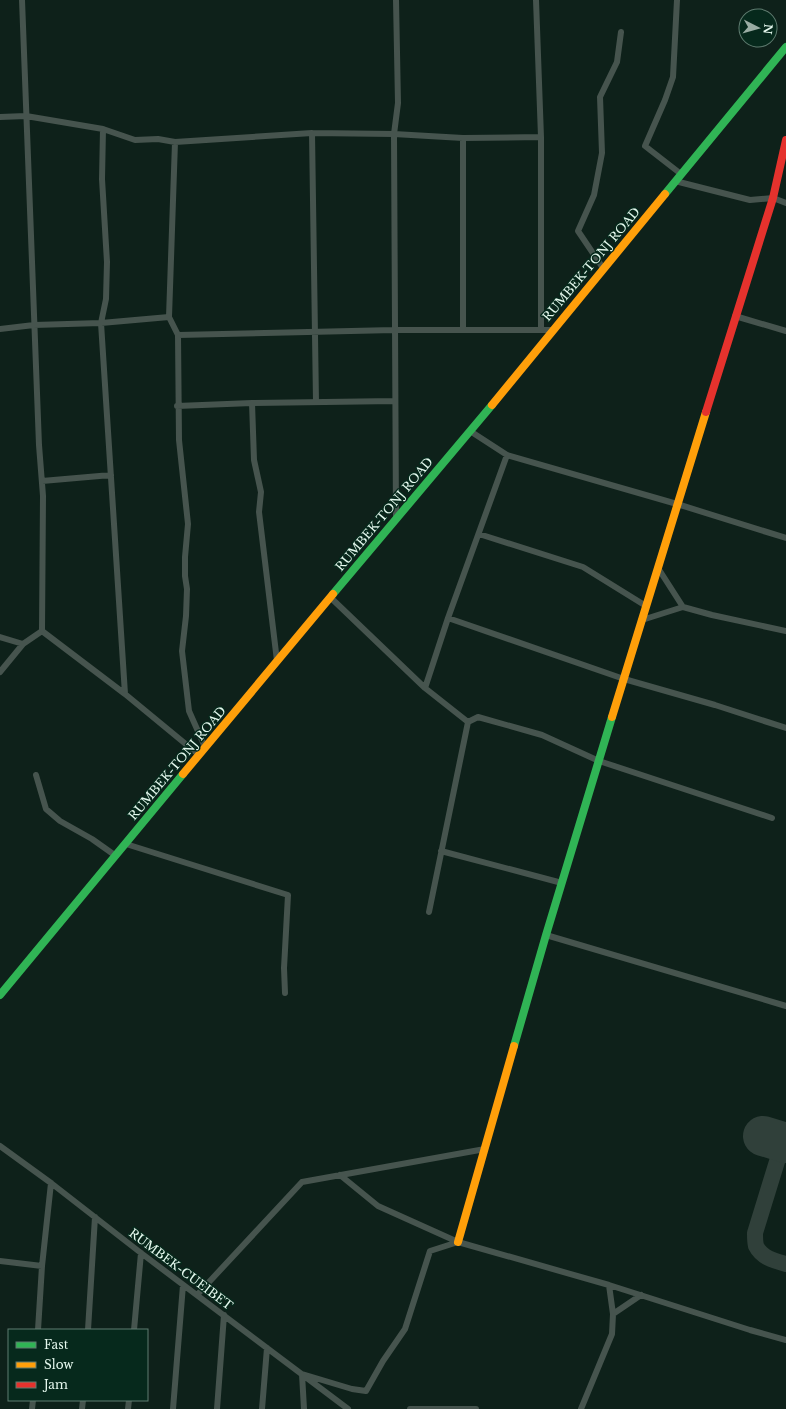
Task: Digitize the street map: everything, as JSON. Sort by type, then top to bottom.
[{"type":"main road","name":"RUMBEK-TONJ ROAD","points":[[0,996],[199,755],[204,747],[246,699],[470,431],[551,330],[786,47]]},
{"type":"main road","points":[[458,1242],[546,935],[677,504],[773,198],[786,140]]},
{"type":"street","points":[[22,0],[39,445],[43,496],[42,631]]},
{"type":"street","points":[[396,0],[398,103],[394,134],[396,518]]},
{"type":"street","points":[[536,0],[541,137],[541,330]]},
{"type":"street","points":[[677,0],[673,77],[665,100],[645,146],[681,174]]},
{"type":"street","points":[[603,268],[578,231],[594,195],[602,153],[600,97],[617,62],[621,32]]},
{"type":"street","points":[[0,117],[26,116],[103,129],[135,140],[158,139],[175,142],[312,134],[394,134],[463,138],[541,137]]},
{"type":"street","points":[[103,129],[102,179],[107,262],[106,299],[101,323],[125,694]]},
{"type":"street","points":[[312,134],[316,402]]},
{"type":"street","points":[[463,138],[463,330]]},
{"type":"street","points":[[175,142],[169,317],[178,335],[179,440],[188,524],[185,557],[187,589],[186,616],[182,651],[189,712],[204,747]]},
{"type":"street","points":[[675,181],[750,200],[773,198],[786,203]]},
{"type":"street","points":[[735,316],[786,332]]},
{"type":"street","points":[[0,329],[169,317]]},
{"type":"street","points":[[178,335],[394,330],[551,330]]},
{"type":"street","points":[[178,406],[252,403],[395,401]]},
{"type":"street","points":[[252,403],[254,460],[261,492],[259,512],[277,661]]},
{"type":"street","points":[[470,431],[507,454],[786,538]]},
{"type":"street","points":[[425,688],[448,618],[507,454]]},
{"type":"street","points":[[42,481],[111,475]]},
{"type":"street","points":[[479,534],[583,567],[646,606]]},
{"type":"street","points":[[658,568],[683,607]]},
{"type":"street","points":[[330,597],[425,688],[468,722]]},
{"type":"street","points":[[642,620],[683,607],[712,615],[786,630]]},
{"type":"street","points":[[448,618],[624,679],[715,705],[786,728]]},
{"type":"street","points":[[42,631],[125,694],[199,755]]},
{"type":"street","points":[[0,672],[23,644],[42,631]]},
{"type":"street","points":[[0,637],[23,644]]},
{"type":"street","points":[[468,722],[478,717],[542,735],[599,761],[772,818]]},
{"type":"street","points":[[429,912],[468,722]]},
{"type":"street","points":[[36,775],[46,808],[60,821],[92,839],[116,856]]},
{"type":"street","points":[[126,844],[288,895],[284,968],[285,993]]},
{"type":"street","points":[[442,851],[562,883]]},
{"type":"street","points":[[546,935],[786,1006]]},
{"type":"street","name":"RUMBEK-CUEIBET","points":[[0,1147],[51,1183],[140,1253],[348,1409]]},
{"type":"street","points":[[197,1295],[302,1182],[485,1149]]},
{"type":"street","points":[[340,1175],[378,1206],[458,1242],[609,1285],[786,1340]]},
{"type":"street","points":[[38,1329],[42,1266],[51,1183]]},
{"type":"street","points":[[88,1329],[95,1217]]},
{"type":"street","points":[[304,1409],[302,1374],[352,1389],[366,1391],[383,1361],[405,1329],[430,1252],[458,1242]]},
{"type":"street","points":[[134,1329],[140,1253]]},
{"type":"street","points":[[0,1261],[42,1266]]},
{"type":"street","points":[[173,1409],[184,1285]]},
{"type":"street","points":[[581,1409],[612,1334],[613,1314],[609,1285]]},
{"type":"street","points":[[613,1314],[641,1295]]},
{"type":"street","points":[[217,1409],[224,1315]]},
{"type":"street","points":[[262,1409],[267,1348]]},
{"type":"street","points":[[410,1409],[476,1409]]},
{"type":"taxiway","points":[[783,1142],[755,1233],[755,1238],[756,1246],[765,1256],[786,1264]]},
{"type":"runway","points":[[763,1136],[786,1143]]},
{"type":"traffic: fast","points":[[665,194],[786,47]]},
{"type":"traffic: fast","points":[[333,594],[492,405]]},
{"type":"traffic: fast","points":[[514,1046],[612,717]]},
{"type":"traffic: fast","points":[[0,995],[183,774]]},
{"type":"traffic: slow","points":[[492,405],[665,194]]},
{"type":"traffic: slow","points":[[612,717],[706,412]]},
{"type":"traffic: slow","points":[[183,774],[333,594]]},
{"type":"traffic: slow","points":[[458,1242],[514,1046]]},
{"type":"traffic: jam","points":[[706,412],[773,198],[786,140]]}]
